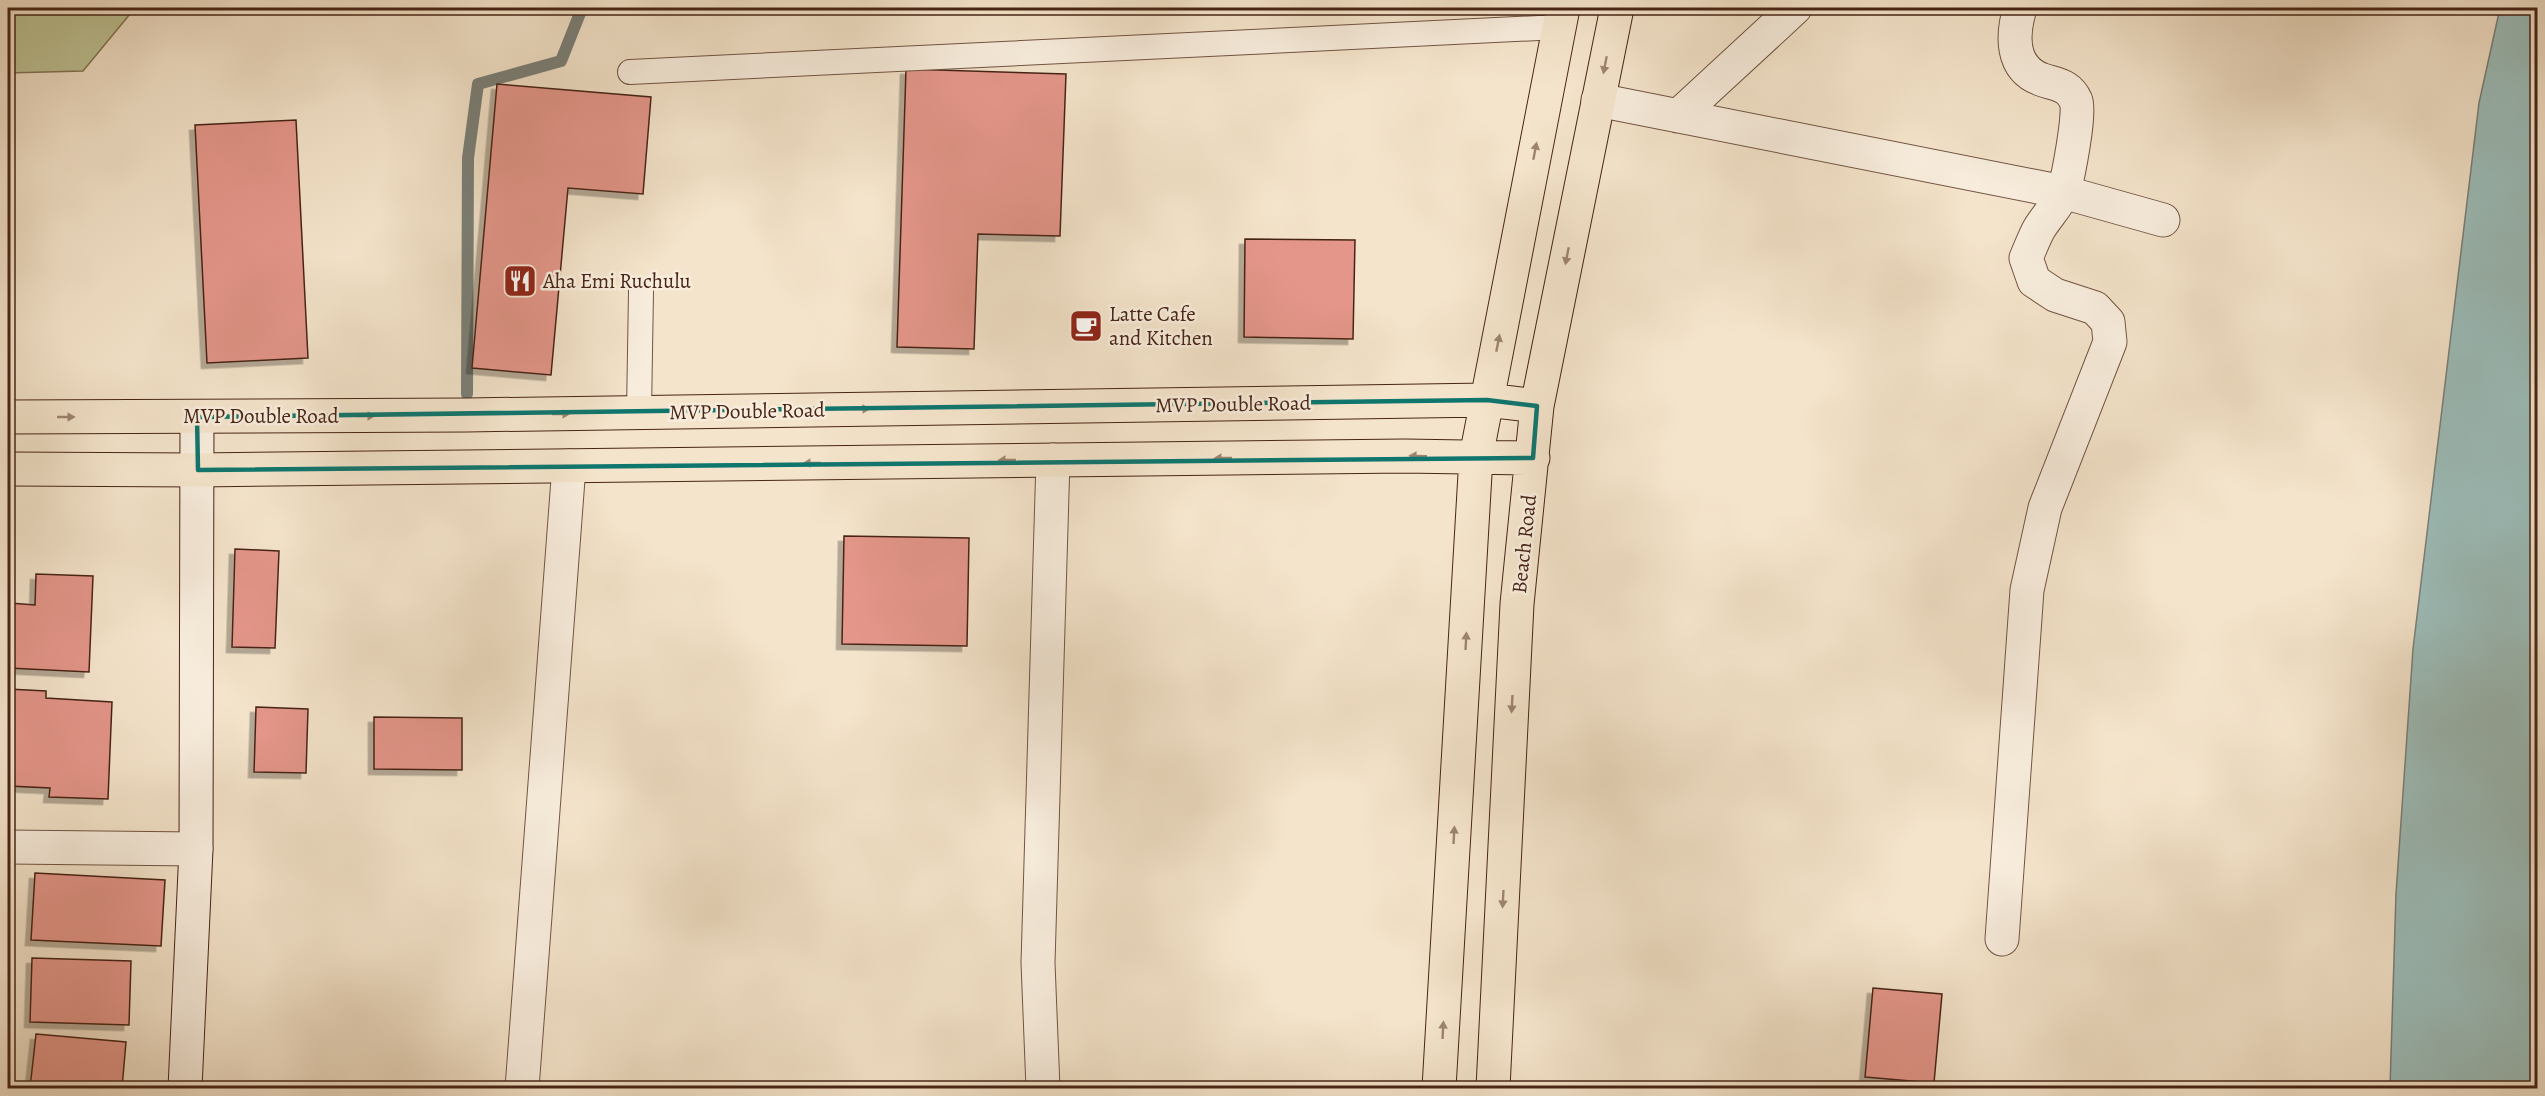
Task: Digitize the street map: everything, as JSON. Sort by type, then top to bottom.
[{"type":"main road","name":"Beach Road","points":[[1493,1089],[1517,604],[1537,406],[1617,8]]},
{"type":"main road","points":[[1439,1089],[1476,457],[1561,17]]},
{"type":"main road","name":"MVP Double Road","points":[[8,417],[639,412],[1487,400],[1537,406]]},
{"type":"main road","points":[[8,469],[198,470],[1053,460],[1533,458]]},
{"type":"street","points":[[1678,116],[1795,8]]},
{"type":"street","points":[[2002,939],[2027,590],[2033,554],[2045,508],[2110,342],[2108,322],[2096,308],[2055,295],[2034,280],[2026,258],[2038,231],[2063,192],[2077,123],[2077,102],[2065,86],[2041,80],[2023,68],[2014,48],[2016,21],[2020,8]]},
{"type":"street","points":[[1598,100],[2063,192],[2163,220]]},
{"type":"street","points":[[184,1089],[196,849],[197,417]]},
{"type":"street","points":[[1043,1089],[1038,963],[1053,460]]},
{"type":"street","points":[[522,1089],[569,466]]},
{"type":"street","points":[[8,847],[196,849]]},
{"type":"lane","points":[[630,72],[1561,17]]},
{"type":"lane","points":[[639,412],[641,291]]},
{"type":"highlighted area","points":[[1487,400],[1537,406],[1533,458],[198,470],[197,417]]},
{"type":"green space","points":[[8,8],[135,8],[83,71],[8,73]]},
{"type":"water","points":[[2500,8],[2538,8],[2537,1088],[2390,1088],[2396,894],[2413,649],[2479,103]]},
{"type":"building","points":[[906,69],[1066,74],[1060,236],[978,234],[974,349],[897,347]]},
{"type":"building","name":"Aha Emi Ruchulu","points":[[497,84],[651,97],[643,194],[568,188],[551,375],[472,368]]},
{"type":"building","points":[[296,120],[308,358],[207,363],[195,125]]},
{"type":"building","points":[[1245,239],[1355,240],[1353,339],[1244,337]]},
{"type":"building","points":[[844,536],[969,538],[967,646],[842,644]]},
{"type":"building","points":[[235,549],[279,551],[275,648],[232,647]]},
{"type":"building","points":[[8,573],[12,573],[10,603],[35,605],[36,574],[93,576],[89,672],[8,668]]},
{"type":"building","points":[[8,689],[46,691],[46,698],[112,702],[108,799],[49,797],[50,788],[8,786]]},
{"type":"building","points":[[256,707],[308,709],[306,773],[254,772]]},
{"type":"building","points":[[374,717],[462,718],[462,770],[374,769]]},
{"type":"building","points":[[35,873],[165,880],[161,946],[31,940]]},
{"type":"building","points":[[32,958],[131,961],[129,1025],[30,1022]]},
{"type":"building","points":[[1873,988],[1942,994],[1934,1083],[1865,1077]]},
{"type":"building","points":[[36,1034],[126,1042],[122,1088],[30,1088]]},
{"type":"waterway","points":[[467,394],[468,158],[478,84],[561,61],[582,8]]},
{"type":"place","name":"Aha Emi Ruchulu","points":[[520,281]]},
{"type":"place","name":"Latte Cafe and Kitchen","points":[[1086,326]]}]
